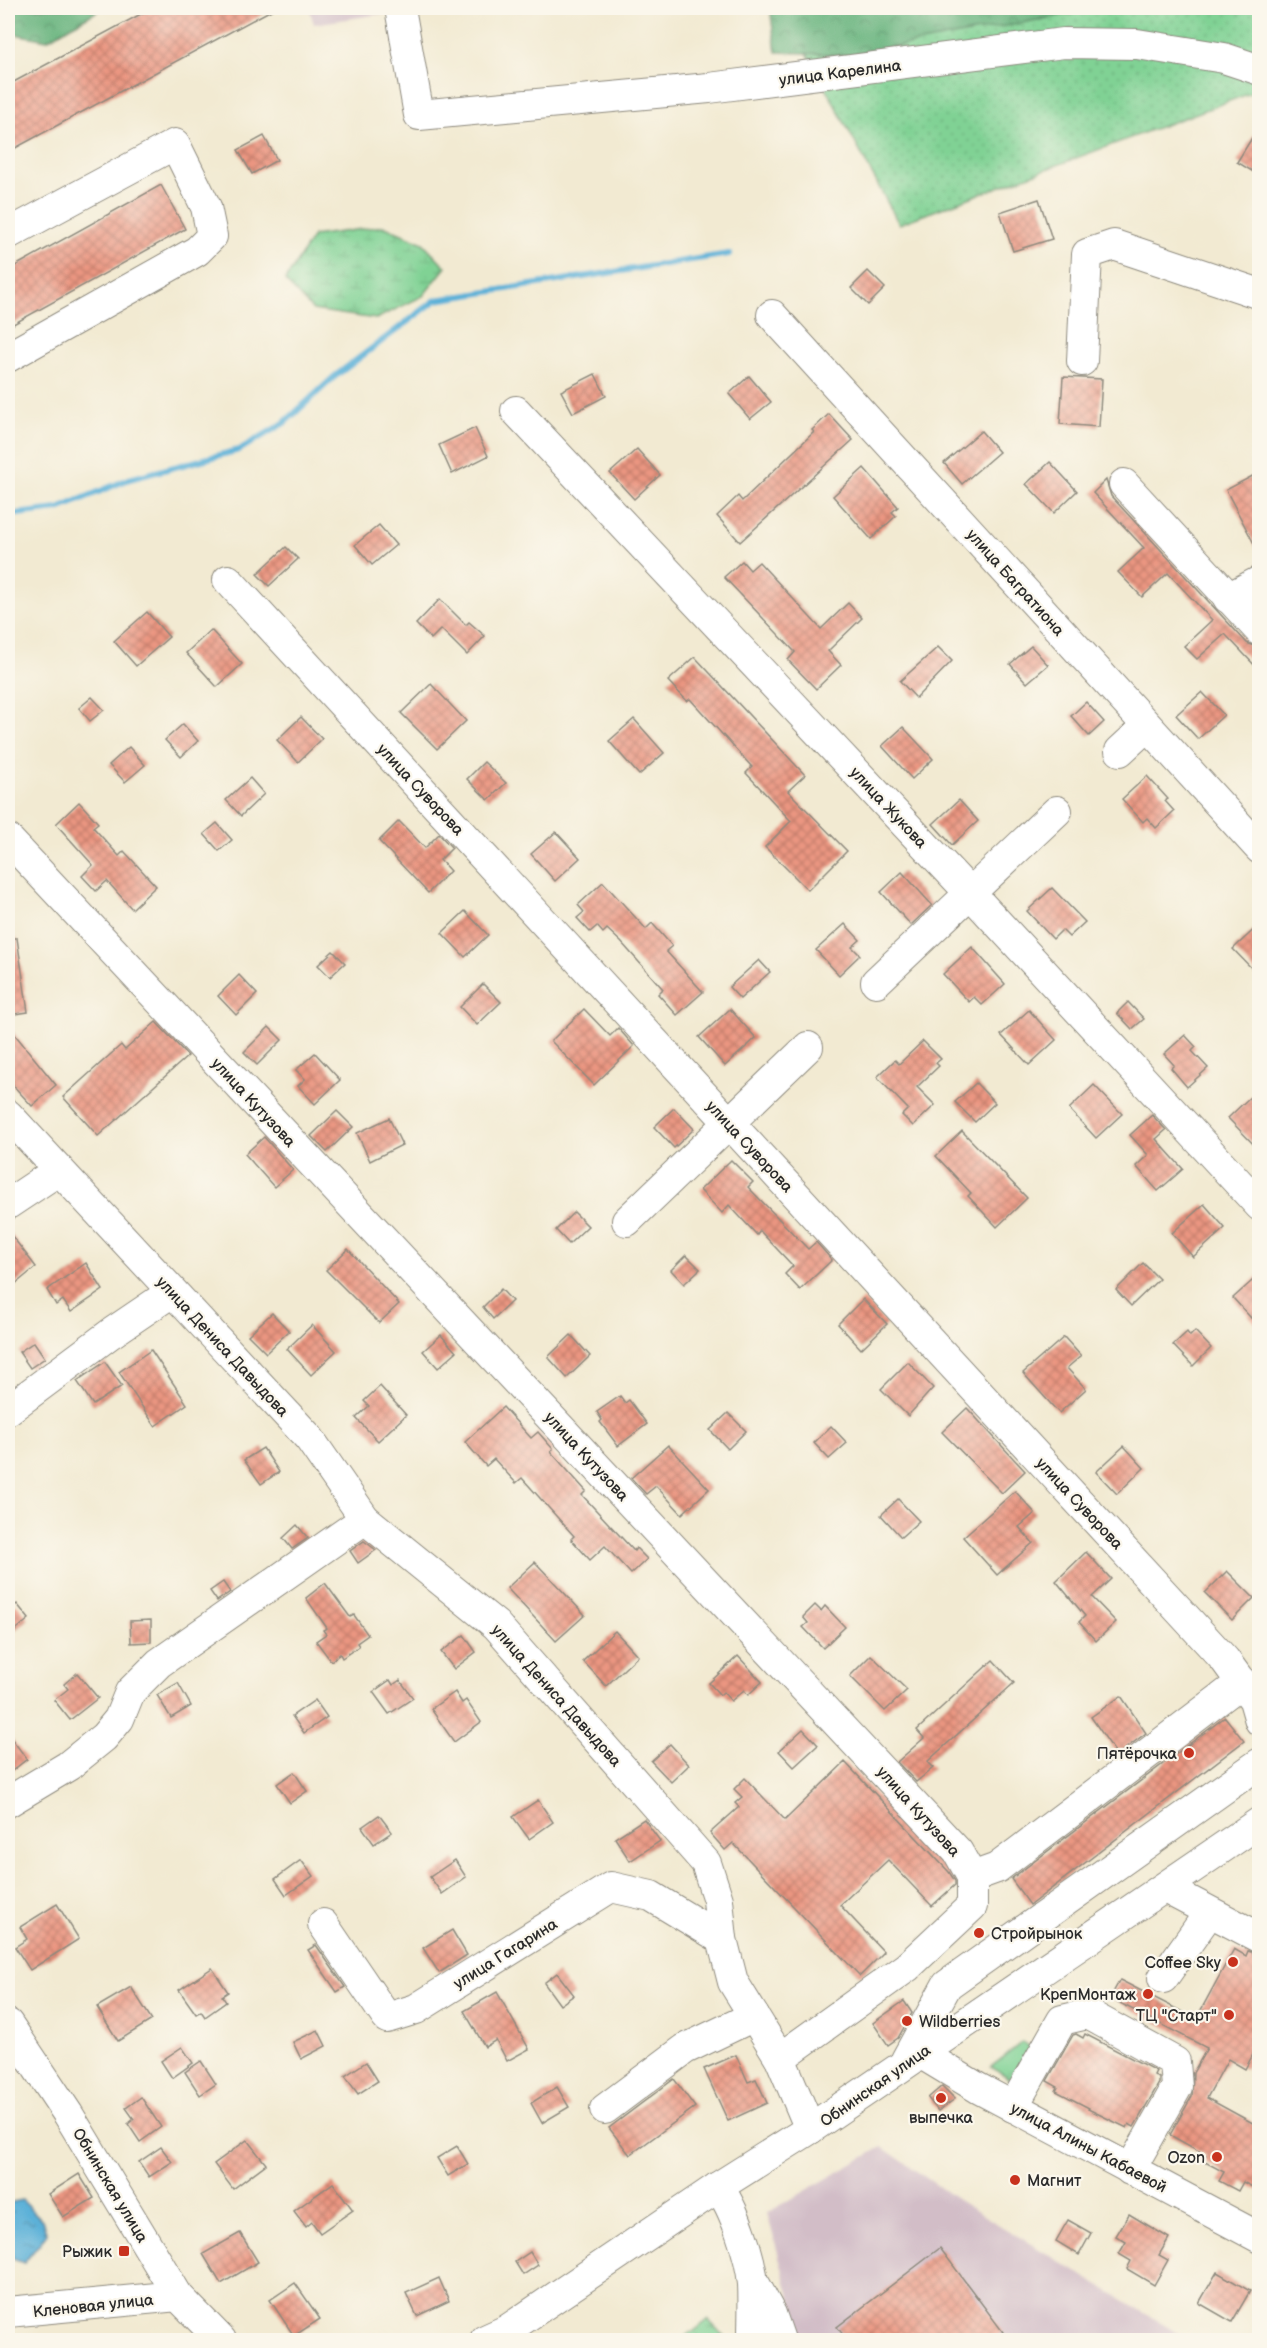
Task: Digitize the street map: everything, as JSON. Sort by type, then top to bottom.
[{"type":"street","name":"улица Карелина","points":[[400,8],[418,115],[710,88],[1064,43],[1137,44],[1224,58],[1260,70]]},
{"type":"street","points":[[8,234],[174,144],[206,207],[212,236],[197,251],[8,357]]},
{"type":"street","points":[[1082,361],[1087,254],[1114,245],[1260,294]]},
{"type":"street","name":"улица Багратиона","points":[[772,315],[1260,849]]},
{"type":"street","name":"улица Жукова","points":[[516,411],[970,893],[1260,1206]]},
{"type":"street","points":[[1124,483],[1260,631]]},
{"type":"street","name":"улица Суворова","points":[[228,580],[1225,1660],[1254,1700]]},
{"type":"street","points":[[1228,598],[1260,580]]},
{"type":"street","points":[[1120,751],[1147,726]]},
{"type":"street","points":[[876,981],[1057,811]]},
{"type":"street","name":"улица Кутузова","points":[[8,839],[958,1852],[972,1877]]},
{"type":"street","points":[[627,1221],[808,1047]]},
{"type":"street","name":"улица Дениса Давыдова","points":[[8,1115],[309,1438],[364,1519],[496,1625],[706,1863],[718,1900],[722,1940],[733,1982],[780,2058],[810,2129]]},
{"type":"street","points":[[8,1204],[58,1170]]},
{"type":"street","points":[[8,1410],[110,1334],[172,1292]]},
{"type":"street","points":[[8,1802],[68,1766],[104,1737],[119,1719],[130,1692],[159,1663],[364,1519]]},
{"type":"street","points":[[780,2058],[907,1967],[972,1906],[972,1877],[998,1868],[1254,1700]]},
{"type":"street","points":[[912,2059],[947,1985],[1260,1763]]},
{"type":"street","name":"Обнинская улица","points":[[485,2340],[507,2330],[718,2187],[810,2129],[1260,1822]]},
{"type":"street","points":[[1137,1850],[1166,1887],[1260,1938]]},
{"type":"street","name":"улица Гагарина","points":[[323,1924],[387,2018],[416,2009],[611,1887],[651,1896],[722,1940]]},
{"type":"street","points":[[1163,1977],[1209,1912]]},
{"type":"street","points":[[1013,2107],[1062,2020],[1088,2014],[1175,2062],[1177,2087],[1130,2170]]},
{"type":"street","points":[[605,2109],[686,2049],[754,2016]]},
{"type":"street","name":"Обнинская улица","points":[[8,2024],[68,2114],[178,2296],[221,2340]]},
{"type":"street","name":"улица Алины Кабаевой","points":[[912,2059],[1013,2107],[1260,2238]]},
{"type":"street","points":[[718,2187],[726,2197],[743,2241],[753,2281],[753,2340]]},
{"type":"street","points":[[753,2281],[771,2314],[780,2340]]},
{"type":"street","name":"Кленовая улица","points":[[8,2312],[178,2296]]},
{"type":"shaded area","points":[[309,8],[421,8],[314,24]]},
{"type":"shaded area","points":[[882,2147],[958,2200],[1189,2340],[802,2340],[767,2213]]},
{"type":"green space","points":[[13,8],[103,8],[47,40],[8,33]]},
{"type":"green space","points":[[770,8],[1101,8],[852,55],[776,52]]},
{"type":"green space","points":[[799,8],[1259,8],[1259,90],[899,224],[799,38]]},
{"type":"green space","points":[[383,226],[423,243],[446,267],[423,296],[376,319],[313,310],[285,281],[313,236]]},
{"type":"green space","points":[[1023,2042],[1035,2050],[1016,2082],[991,2067]]},
{"type":"green space","points":[[708,2320],[725,2337],[724,2340],[683,2340]]},
{"type":"water","points":[[22,2200],[42,2220],[47,2234],[24,2263],[8,2257],[8,2203]]},
{"type":"building","points":[[152,8],[275,8],[8,152],[8,85]]},
{"type":"building","points":[[1260,125],[1260,176],[1237,162]]},
{"type":"building","points":[[264,136],[277,160],[252,174],[238,150]]},
{"type":"building","points":[[161,185],[185,229],[8,327],[8,270]]},
{"type":"building","points":[[1039,199],[1052,239],[1013,251],[1000,212]]},
{"type":"building","points":[[868,271],[885,288],[868,305],[851,288]]},
{"type":"building","points":[[595,374],[606,396],[573,413],[561,391]]},
{"type":"building","points":[[749,376],[771,402],[750,419],[729,394]]},
{"type":"building","points":[[1063,377],[1102,379],[1099,427],[1060,424]]},
{"type":"building","points":[[829,414],[853,440],[740,542],[717,516],[738,496],[742,501],[814,432],[812,430]]},
{"type":"building","points":[[475,428],[488,456],[452,474],[439,445]]},
{"type":"building","points":[[981,431],[999,452],[962,484],[944,463]]},
{"type":"building","points":[[637,449],[660,475],[634,499],[610,473]]},
{"type":"building","points":[[1050,462],[1077,491],[1054,513],[1026,484]]},
{"type":"building","points":[[864,468],[898,507],[892,512],[896,516],[871,539],[833,496]]},
{"type":"building","points":[[1260,472],[1260,555],[1226,490]]},
{"type":"building","points":[[1106,480],[1111,496],[1247,643],[1260,648],[1260,671],[1225,634],[1197,659],[1184,646],[1212,620],[1168,573],[1142,597],[1118,572],[1144,548],[1093,493]]},
{"type":"building","points":[[379,525],[396,545],[372,565],[355,545]]},
{"type":"building","points":[[286,547],[298,559],[269,586],[257,574]]},
{"type":"building","points":[[742,561],[750,570],[759,562],[821,629],[848,603],[862,618],[828,651],[841,665],[816,689],[788,660],[795,652],[724,577]]},
{"type":"building","points":[[440,599],[466,625],[469,622],[485,636],[467,655],[441,629],[431,639],[416,624]]},
{"type":"building","points":[[147,612],[169,637],[136,666],[114,641]]},
{"type":"building","points":[[211,630],[242,664],[217,687],[186,653]]},
{"type":"building","points":[[1031,646],[1048,665],[1027,683],[1010,664]]},
{"type":"building","points":[[938,647],[952,661],[916,698],[900,681]]},
{"type":"building","points":[[695,657],[805,775],[788,791],[847,851],[808,890],[765,847],[791,821],[746,773],[752,767],[690,699],[687,701],[668,681]]},
{"type":"building","points":[[431,684],[466,721],[437,749],[401,713]]},
{"type":"building","points":[[1202,692],[1224,715],[1198,739],[1176,715]]},
{"type":"building","points":[[92,697],[104,710],[90,721],[79,708]]},
{"type":"building","points":[[1086,702],[1104,722],[1089,736],[1071,716]]},
{"type":"building","points":[[301,717],[322,739],[298,762],[277,740]]},
{"type":"building","points":[[634,719],[664,753],[639,775],[609,741]]},
{"type":"building","points":[[183,724],[198,741],[181,757],[165,740]]},
{"type":"building","points":[[903,727],[933,759],[912,779],[882,746]]},
{"type":"building","points":[[129,747],[145,765],[125,782],[109,765]]},
{"type":"building","points":[[484,762],[506,783],[488,800],[467,779]]},
{"type":"building","points":[[1147,776],[1168,799],[1165,801],[1174,811],[1156,828],[1147,818],[1143,822],[1122,799]]},
{"type":"building","points":[[250,778],[264,794],[241,816],[226,800]]},
{"type":"building","points":[[959,800],[978,821],[952,845],[933,824]]},
{"type":"building","points":[[79,802],[98,823],[93,827],[119,856],[124,851],[156,886],[132,909],[107,881],[96,891],[82,876],[93,865],[56,824]]},
{"type":"building","points":[[399,821],[425,848],[439,834],[452,848],[440,860],[450,871],[428,893],[379,841]]},
{"type":"building","points":[[217,823],[232,840],[219,851],[204,834]]},
{"type":"building","points":[[556,832],[580,858],[555,881],[531,854]]},
{"type":"building","points":[[902,872],[932,905],[911,925],[881,892]]},
{"type":"building","points":[[603,882],[646,929],[652,923],[672,946],[666,951],[703,992],[677,1015],[658,994],[663,989],[621,942],[607,929],[603,933],[597,926],[590,932],[577,918],[584,912],[578,905]]},
{"type":"building","points":[[1052,888],[1085,922],[1069,937],[1062,930],[1053,939],[1027,911]]},
{"type":"building","points":[[465,911],[488,935],[465,957],[442,933]]},
{"type":"building","points":[[845,924],[860,940],[852,947],[860,955],[839,975],[816,950]]},
{"type":"building","points":[[1260,924],[1260,977],[1233,949]]},
{"type":"building","points":[[8,938],[17,938],[28,1012],[8,1015]]},
{"type":"building","points":[[972,947],[1005,984],[982,1005],[974,997],[969,1002],[943,974]]},
{"type":"building","points":[[333,951],[345,963],[330,977],[318,965]]},
{"type":"building","points":[[759,960],[770,972],[740,999],[729,987]]},
{"type":"building","points":[[239,975],[257,994],[236,1015],[218,996]]},
{"type":"building","points":[[483,984],[501,1002],[477,1025],[460,1007]]},
{"type":"building","points":[[1128,1002],[1144,1019],[1132,1029],[1117,1013]]},
{"type":"building","points":[[584,1009],[610,1036],[618,1028],[634,1046],[594,1085],[551,1041]]},
{"type":"building","points":[[730,1009],[756,1038],[725,1066],[699,1037]]},
{"type":"building","points":[[1029,1010],[1056,1040],[1029,1065],[1001,1035]]},
{"type":"building","points":[[156,1022],[188,1056],[98,1136],[63,1097],[121,1045],[125,1050]]},
{"type":"building","points":[[8,1026],[56,1085],[32,1106],[8,1080]]},
{"type":"building","points":[[269,1027],[282,1040],[257,1065],[244,1052]]},
{"type":"building","points":[[1185,1035],[1196,1047],[1192,1051],[1208,1068],[1187,1087],[1171,1068],[1174,1065],[1164,1054]]},
{"type":"building","points":[[923,1041],[941,1059],[936,1063],[939,1066],[917,1087],[935,1105],[913,1126],[902,1115],[908,1109],[877,1077],[895,1060],[899,1064]]},
{"type":"building","points":[[315,1053],[340,1080],[315,1104],[298,1086],[305,1079],[296,1070]]},
{"type":"building","points":[[976,1083],[995,1103],[975,1122],[955,1102]]},
{"type":"building","points":[[1094,1085],[1122,1114],[1096,1138],[1069,1109]]},
{"type":"building","points":[[1251,1096],[1260,1106],[1260,1151],[1228,1118]]},
{"type":"building","points":[[674,1108],[694,1129],[674,1148],[654,1127]]},
{"type":"building","points":[[337,1111],[353,1127],[327,1152],[311,1136]]},
{"type":"building","points":[[1152,1115],[1166,1130],[1156,1139],[1183,1169],[1158,1191],[1136,1166],[1148,1155],[1130,1135]]},
{"type":"building","points":[[389,1118],[402,1145],[370,1161],[357,1133]]},
{"type":"building","points":[[962,1131],[1027,1198],[997,1227],[968,1196],[971,1193],[936,1156]]},
{"type":"building","points":[[264,1137],[293,1170],[274,1187],[245,1154]]},
{"type":"building","points":[[731,1160],[753,1182],[748,1187],[808,1249],[816,1242],[832,1260],[800,1290],[785,1274],[793,1266],[760,1231],[757,1235],[729,1205],[722,1213],[700,1190]]},
{"type":"building","points":[[1204,1204],[1225,1228],[1193,1257],[1172,1233]]},
{"type":"building","points":[[574,1212],[588,1226],[569,1244],[556,1230]]},
{"type":"building","points":[[8,1231],[36,1267],[8,1290]]},
{"type":"building","points":[[348,1249],[399,1304],[379,1323],[326,1270]]},
{"type":"building","points":[[686,1255],[700,1269],[684,1284],[671,1270]]},
{"type":"building","points":[[86,1263],[103,1290],[71,1312],[63,1300],[56,1305],[47,1290]]},
{"type":"building","points":[[1143,1263],[1159,1279],[1131,1306],[1116,1290]]},
{"type":"building","points":[[1260,1274],[1260,1328],[1233,1298]]},
{"type":"building","points":[[501,1289],[512,1301],[493,1319],[483,1307]]},
{"type":"building","points":[[863,1299],[887,1324],[861,1349],[838,1324]]},
{"type":"building","points":[[272,1313],[289,1331],[266,1353],[248,1335]]},
{"type":"building","points":[[312,1325],[336,1351],[311,1375],[287,1349]]},
{"type":"building","points":[[1195,1331],[1211,1348],[1193,1366],[1173,1345],[1187,1332],[1190,1336]]},
{"type":"building","points":[[441,1335],[456,1352],[438,1368],[423,1351]]},
{"type":"building","points":[[571,1335],[590,1356],[567,1378],[548,1357]]},
{"type":"building","points":[[1064,1337],[1081,1356],[1067,1368],[1086,1389],[1059,1413],[1023,1373]]},
{"type":"building","points":[[34,1342],[45,1358],[30,1368],[19,1352]]},
{"type":"building","points":[[151,1350],[187,1404],[155,1426],[119,1372]]},
{"type":"building","points":[[105,1362],[122,1386],[93,1405],[77,1381]]},
{"type":"building","points":[[908,1362],[933,1388],[908,1416],[881,1389]]},
{"type":"building","points":[[380,1386],[406,1415],[378,1441],[356,1418],[369,1406],[364,1401]]},
{"type":"building","points":[[620,1396],[625,1403],[629,1400],[647,1424],[618,1446],[600,1422],[602,1420],[597,1412]]},
{"type":"building","points":[[503,1407],[531,1438],[538,1432],[553,1449],[551,1452],[586,1491],[582,1495],[634,1551],[636,1548],[647,1559],[631,1574],[605,1546],[590,1560],[571,1539],[574,1536],[522,1478],[516,1483],[494,1459],[486,1466],[465,1442]]},
{"type":"building","points":[[967,1408],[1025,1471],[1002,1493],[942,1432]]},
{"type":"building","points":[[728,1413],[746,1431],[728,1449],[710,1430]]},
{"type":"building","points":[[831,1426],[847,1443],[829,1459],[814,1443]]},
{"type":"building","points":[[668,1445],[709,1489],[682,1514],[656,1486],[646,1494],[631,1478]]},
{"type":"building","points":[[1124,1446],[1144,1468],[1117,1494],[1096,1472]]},
{"type":"building","points":[[263,1448],[279,1472],[261,1484],[244,1460]]},
{"type":"building","points":[[1015,1491],[1035,1513],[1019,1527],[1033,1543],[997,1575],[963,1537]]},
{"type":"building","points":[[898,1499],[919,1521],[901,1537],[881,1515]]},
{"type":"building","points":[[297,1525],[308,1538],[292,1549],[283,1538]]},
{"type":"building","points":[[364,1541],[376,1550],[358,1563],[350,1551]]},
{"type":"building","points":[[1086,1552],[1111,1579],[1092,1597],[1116,1622],[1096,1641],[1079,1622],[1085,1616],[1056,1581]]},
{"type":"building","points":[[535,1562],[585,1615],[556,1641],[507,1588]]},
{"type":"building","points":[[1227,1571],[1254,1598],[1232,1620],[1205,1593]]},
{"type":"building","points":[[223,1582],[230,1592],[217,1601],[210,1591]]},
{"type":"building","points":[[325,1583],[350,1617],[354,1615],[368,1635],[357,1643],[359,1646],[342,1658],[340,1654],[331,1661],[316,1641],[326,1634],[323,1630],[327,1628],[306,1598]]},
{"type":"building","points":[[17,1604],[29,1619],[8,1636],[8,1611]]},
{"type":"building","points":[[815,1605],[821,1611],[825,1606],[845,1627],[823,1648],[803,1627],[808,1623],[803,1617]]},
{"type":"building","points":[[151,1620],[151,1642],[131,1643],[130,1621]]},
{"type":"building","points":[[615,1631],[638,1656],[606,1686],[583,1661]]},
{"type":"building","points":[[464,1635],[476,1652],[454,1669],[441,1652]]},
{"type":"building","points":[[871,1655],[907,1690],[885,1711],[850,1676]]},
{"type":"building","points":[[738,1656],[762,1682],[748,1695],[744,1690],[731,1701],[723,1692],[720,1695],[709,1683]]},
{"type":"building","points":[[993,1660],[1014,1683],[927,1762],[933,1768],[916,1782],[897,1762],[924,1738],[917,1730]]},
{"type":"building","points":[[77,1673],[98,1698],[70,1720],[54,1700],[68,1689],[64,1684]]},
{"type":"building","points":[[390,1680],[393,1685],[400,1680],[413,1698],[389,1714],[373,1692]]},
{"type":"building","points":[[178,1683],[191,1706],[171,1718],[157,1695]]},
{"type":"building","points":[[455,1692],[462,1703],[466,1700],[481,1722],[454,1742],[431,1709]]},
{"type":"building","points":[[1121,1696],[1146,1733],[1117,1755],[1091,1717]]},
{"type":"building","points":[[315,1700],[327,1717],[304,1733],[292,1716]]},
{"type":"building","points":[[1225,1717],[1244,1741],[1030,1905],[1011,1879]]},
{"type":"building","points":[[803,1729],[818,1745],[794,1767],[779,1751]]},
{"type":"building","points":[[8,1734],[27,1759],[8,1774]]},
{"type":"building","points":[[670,1744],[689,1765],[671,1782],[651,1761]]},
{"type":"building","points":[[845,1762],[955,1881],[955,1885],[932,1906],[888,1860],[840,1905],[884,1952],[860,1976],[733,1843],[725,1850],[710,1833],[739,1807],[735,1803],[742,1797],[734,1789],[745,1778],[785,1820]]},
{"type":"building","points":[[294,1772],[307,1791],[290,1803],[277,1784]]},
{"type":"building","points":[[538,1800],[553,1822],[529,1839],[513,1817]]},
{"type":"building","points":[[379,1815],[392,1832],[374,1844],[362,1827]]},
{"type":"building","points":[[644,1819],[660,1841],[630,1861],[615,1838]]},
{"type":"building","points":[[301,1860],[313,1876],[286,1895],[275,1879]]},
{"type":"building","points":[[455,1860],[466,1877],[442,1894],[430,1877]]},
{"type":"building","points":[[57,1904],[79,1939],[30,1970],[15,1947],[27,1939],[20,1927]]},
{"type":"building","points":[[452,1930],[467,1955],[439,1973],[423,1948]]},
{"type":"building","points":[[316,1945],[345,1987],[337,1992],[308,1950]]},
{"type":"building","points":[[1234,1949],[1246,1956],[1248,1951],[1260,1955],[1260,2042],[1245,2069],[1228,2059],[1207,2098],[1260,2127],[1260,2191],[1243,2182],[1238,2191],[1219,2181],[1224,2172],[1203,2161],[1206,2155],[1170,2135],[1192,2096],[1193,2073],[1207,2048],[1110,1998],[1120,1980],[1196,2019]]},
{"type":"building","points":[[212,1968],[228,1992],[222,1996],[226,2002],[205,2017],[201,2011],[196,2014],[179,1990]]},
{"type":"building","points":[[557,1973],[574,1995],[560,2005],[544,1983]]},
{"type":"building","points":[[131,1987],[152,2020],[118,2041],[97,2007]]},
{"type":"building","points":[[497,1992],[529,2049],[507,2061],[496,2040],[485,2047],[464,2011]]},
{"type":"building","points":[[904,2001],[912,2013],[898,2038],[888,2045],[873,2023]]},
{"type":"building","points":[[318,2030],[326,2046],[301,2059],[293,2042]]},
{"type":"building","points":[[1076,2034],[1083,2038],[1085,2034],[1156,2071],[1154,2075],[1159,2078],[1159,2083],[1134,2127],[1129,2124],[1127,2128],[1088,2109],[1056,2091],[1058,2087],[1047,2081],[1073,2035]]},
{"type":"building","points":[[182,2047],[193,2063],[172,2078],[161,2061]]},
{"type":"building","points":[[736,2055],[748,2082],[756,2079],[767,2103],[728,2121],[704,2069]]},
{"type":"building","points":[[201,2061],[216,2084],[200,2095],[185,2072]]},
{"type":"building","points":[[366,2062],[378,2081],[358,2094],[345,2076]]},
{"type":"building","points":[[674,2079],[695,2107],[630,2155],[609,2128]]},
{"type":"building","name":"выпечка","points":[[942,2086],[955,2099],[938,2111],[928,2098]]},
{"type":"building","points":[[557,2087],[569,2107],[542,2123],[531,2103]]},
{"type":"building","points":[[141,2097],[161,2127],[140,2142],[128,2124],[134,2119],[126,2108]]},
{"type":"building","points":[[247,2140],[266,2164],[233,2189],[214,2164]]},
{"type":"building","points":[[457,2146],[468,2164],[448,2176],[437,2158]]},
{"type":"building","points":[[161,2147],[172,2162],[149,2177],[139,2162]]},
{"type":"building","points":[[79,2174],[94,2198],[63,2217],[48,2194]]},
{"type":"building","points":[[333,2183],[353,2210],[320,2233],[312,2222],[306,2227],[294,2211]]},
{"type":"building","points":[[1129,2214],[1169,2238],[1159,2255],[1168,2260],[1154,2285],[1127,2269],[1131,2261],[1119,2254],[1126,2242],[1116,2236]]},
{"type":"building","points":[[1068,2220],[1091,2233],[1079,2255],[1056,2241]]},
{"type":"building","points":[[240,2233],[258,2262],[221,2284],[203,2254]]},
{"type":"building","points":[[940,2248],[1003,2332],[991,2340],[847,2340],[837,2327]]},
{"type":"building","points":[[530,2252],[538,2265],[523,2275],[515,2262]]},
{"type":"building","points":[[1217,2272],[1250,2291],[1232,2322],[1199,2303]]},
{"type":"building","points":[[439,2278],[449,2301],[417,2316],[406,2293]]},
{"type":"building","points":[[295,2283],[320,2319],[294,2336],[270,2300]]},
{"type":"waterway","points":[[8,515],[58,509],[129,479],[239,450],[284,423],[334,377],[436,300],[729,254]]},
{"type":"place","name":"Пятёрочка","points":[[1189,1753]]},
{"type":"place","name":"Стройрынок","points":[[979,1933]]},
{"type":"place","name":"Coffee Sky","points":[[1233,1962]]},
{"type":"place","name":"КрепМонтаж","points":[[1148,1994]]},
{"type":"place","name":"ТЦ \"Старт\"","points":[[1229,2015]]},
{"type":"place","name":"Wildberries","points":[[907,2021]]},
{"type":"place","name":"выпечка","points":[[941,2098]]},
{"type":"place","name":"Ozon","points":[[1217,2157]]},
{"type":"place","name":"Магнит","points":[[1015,2180]]},
{"type":"place","name":"Рыжик","points":[[124,2251]]}]
